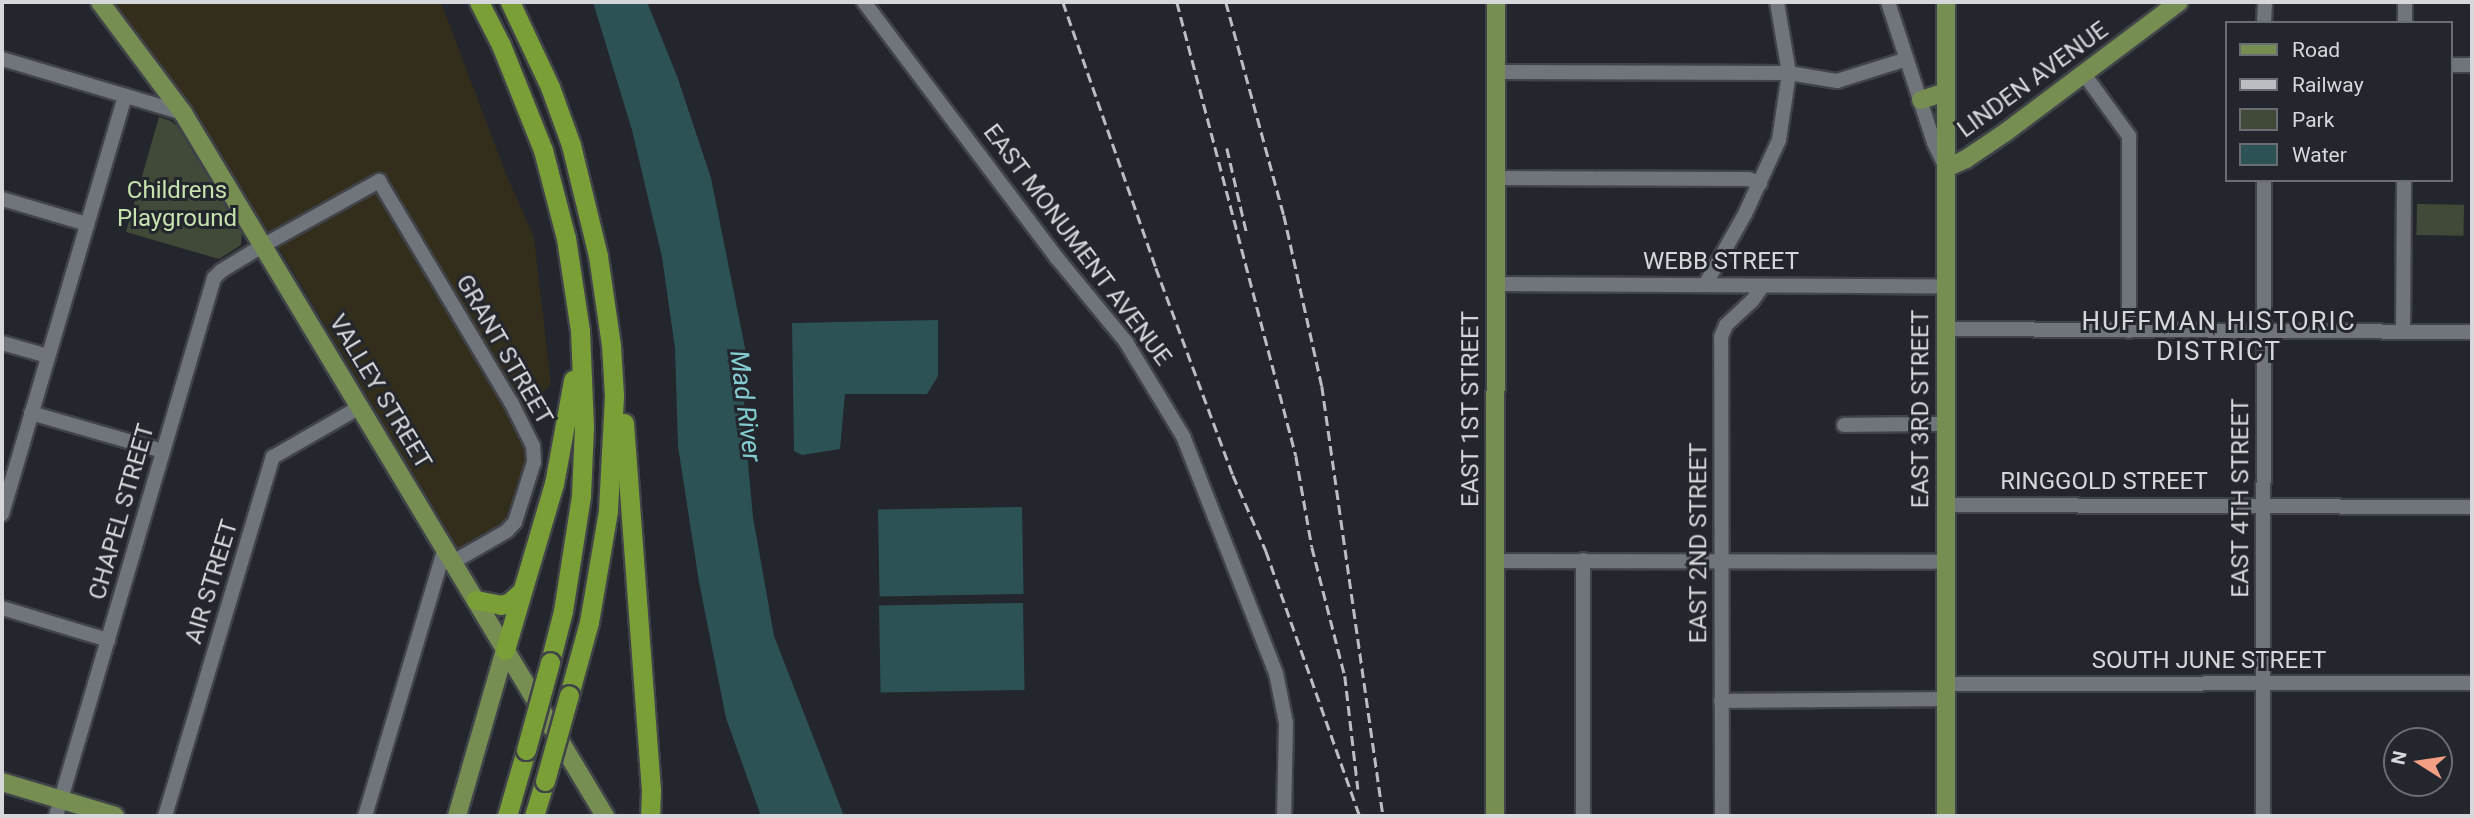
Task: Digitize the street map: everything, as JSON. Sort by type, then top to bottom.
[{"type":"highway","points":[[479,2],[501,45],[543,150],[566,238],[580,331],[584,427],[581,496],[565,599],[507,816]]},
{"type":"highway","points":[[510,2],[551,87],[571,145],[601,270],[614,396],[608,512],[600,566],[569,695],[534,816]]},
{"type":"highway","points":[[505,650],[562,450],[570,402],[575,342],[580,331]]},
{"type":"highway","points":[[614,396],[624,421],[650,776],[650,816]]},
{"type":"highway","points":[[476,600],[501,605],[522,591]]},
{"type":"main road","name":"VALLEY STREET","points":[[100,2],[183,113],[605,816]]},
{"type":"main road","name":"EAST 1ST STREET","points":[[1495,816],[1496,2]]},
{"type":"main road","name":"EAST 3RD STREET","points":[[1946,2],[1946,816]]},
{"type":"main road","name":"LINDEN AVENUE","points":[[1946,167],[1966,159],[2179,2]]},
{"type":"main road","points":[[1921,100],[1946,92]]},
{"type":"main road","points":[[457,816],[505,650]]},
{"type":"main road","points":[[2,782],[59,808],[115,816]]},
{"type":"street","name":"EAST MONUMENT AVENUE","points":[[864,2],[1049,248],[1126,342],[1182,436],[1276,673],[1286,723],[1284,816]]},
{"type":"street","points":[[1705,285],[1760,183],[1779,140],[1789,73],[1777,2]]},
{"type":"street","points":[[1888,2],[1946,167]]},
{"type":"street","points":[[2264,2],[2264,21]]},
{"type":"street","points":[[2404,2],[2404,21]]},
{"type":"street","points":[[2,59],[183,113]]},
{"type":"street","points":[[1496,72],[1789,73],[1838,81],[1907,60]]},
{"type":"street","points":[[2453,65],[2472,65]]},
{"type":"street","points":[[2084,74],[2129,136],[2129,331]]},
{"type":"street","points":[[2,514],[5,491],[31,413],[124,96]]},
{"type":"street","points":[[1495,178],[1748,179],[1760,183]]},
{"type":"street","name":"CHAPEL STREET","points":[[59,808],[214,278],[264,245],[379,181]]},
{"type":"street","name":"GRANT STREET","points":[[379,181],[511,402],[533,446],[534,462],[515,523],[507,531],[449,555]]},
{"type":"street","name":"EAST 4TH STREET","points":[[2263,816],[2264,182]]},
{"type":"street","points":[[2403,331],[2404,182]]},
{"type":"street","points":[[2,199],[87,224]]},
{"type":"street","name":"WEBB STREET","points":[[1495,284],[1946,286]]},
{"type":"street","name":"EAST 2ND STREET","points":[[1722,816],[1721,337],[1726,325],[1752,301],[1763,285]]},
{"type":"street","points":[[1946,329],[2472,332]]},
{"type":"street","points":[[2,343],[48,356]]},
{"type":"street","name":"AIR STREET","points":[[165,816],[274,457],[360,407]]},
{"type":"street","points":[[31,413],[163,452]]},
{"type":"street","points":[[1844,425],[1946,424]]},
{"type":"street","name":"RINGGOLD STREET","points":[[1946,505],[2472,507]]},
{"type":"street","points":[[365,816],[449,555]]},
{"type":"street","points":[[1583,560],[1583,816]]},
{"type":"street","points":[[1495,561],[1946,562]]},
{"type":"street","points":[[2,608],[108,640]]},
{"type":"street","name":"SOUTH JUNE STREET","points":[[1721,701],[1946,691],[2264,683],[2472,683]]},
{"type":"shaded area","points":[[112,2],[441,2],[506,174],[534,237],[551,384],[525,412],[534,430],[540,455],[522,517],[466,562],[283,255],[200,125]]},
{"type":"green space","name":"Childrens Playground","points":[[159,117],[177,126],[242,232],[241,245],[219,259],[126,232]]},
{"type":"green space","points":[[2417,204],[2464,205],[2463,236],[2416,235]]},
{"type":"water","points":[[593,2],[647,2],[677,76],[711,178],[745,348],[744,421],[753,517],[774,636],[844,816],[761,816],[726,718],[699,582],[678,446],[675,348],[662,257],[632,130]]},
{"type":"water","points":[[938,320],[938,376],[927,394],[845,394],[840,449],[802,455],[794,451],[792,323]]},
{"type":"water","points":[[1022,507],[1024,594],[880,596],[878,510]]},
{"type":"water","points":[[1023,603],[1025,690],[881,692],[879,606]]},
{"type":"railway","points":[[1063,2],[1156,268],[1233,475],[1266,551],[1360,816]]},
{"type":"railway","points":[[1177,2],[1296,456],[1312,547],[1345,676],[1358,789]]},
{"type":"railway","points":[[1226,2],[1284,215],[1322,386],[1383,816]]},
{"type":"railway","points":[[1227,148],[1247,234]]},
{"type":"district","name":"HUFFMAN HISTORIC DISTRICT","points":[[2219,337]]},
{"type":"water label","name":"Mad River","points":[[745,406]]}]
